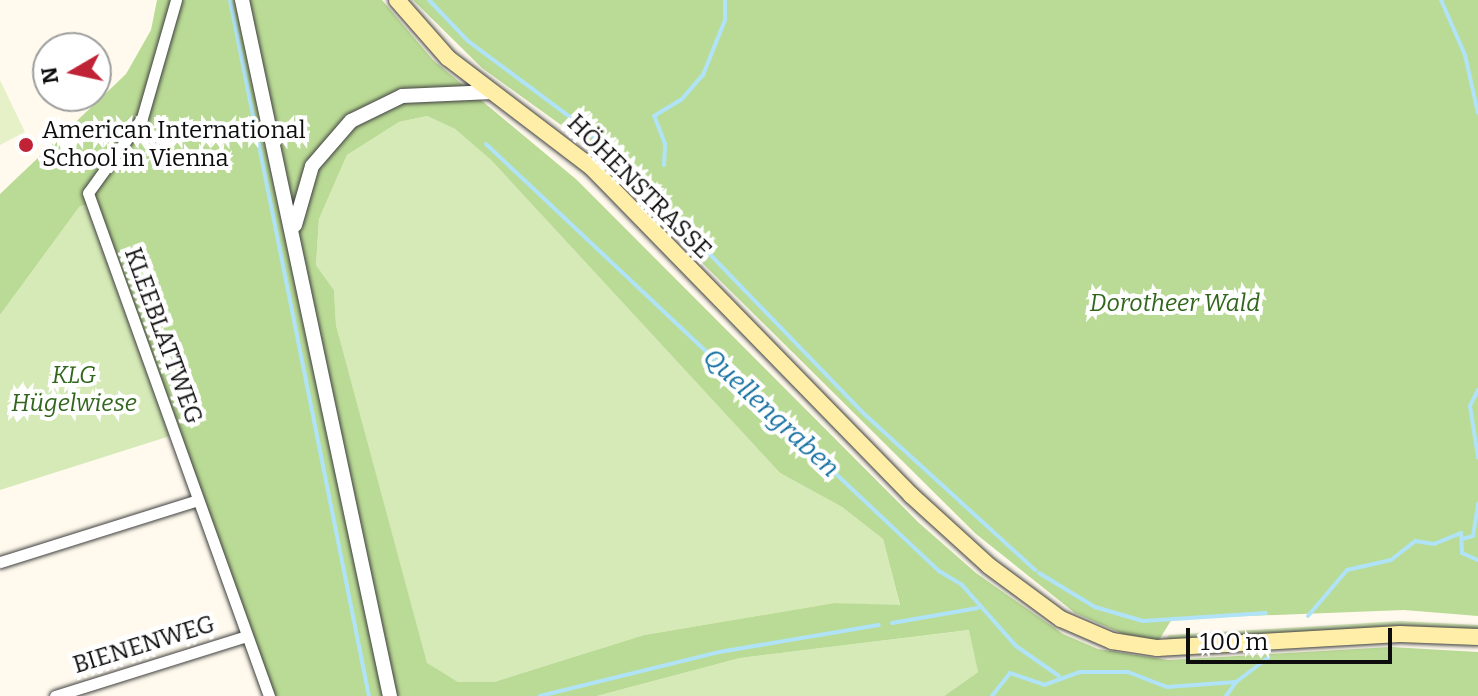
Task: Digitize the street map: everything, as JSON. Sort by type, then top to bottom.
[{"type":"main road","name":"HÖHENSTRASSE","points":[[397,0],[434,45],[591,167],[850,438],[1040,605],[1079,629],[1127,645],[1282,642],[1400,634],[1478,637]]},
{"type":"street","name":"KLEEBLATTWEG","points":[[176,0],[142,118],[88,193],[269,696]]},
{"type":"street","points":[[242,0],[390,696]]},
{"type":"street","points":[[293,237],[312,166],[351,121],[402,96],[492,92]]},
{"type":"street","points":[[0,562],[198,500]]},
{"type":"street","name":"BIENENWEG","points":[[55,696],[246,636]]},
{"type":"green space","points":[[157,0],[382,0],[433,60],[577,180],[918,522],[976,573],[1063,634],[1098,649],[1168,660],[1390,647],[1478,652],[1478,696],[944,696],[978,672],[969,630],[740,658],[597,696],[263,696],[87,205],[80,206],[0,315],[0,194],[86,112],[112,112],[112,87],[126,74],[151,30]],"holes":[[[427,116],[455,129],[491,160],[780,473],[842,507],[883,539],[900,605],[834,603],[644,635],[494,682],[458,682],[427,663],[336,325],[334,290],[316,265],[319,219],[347,155],[399,122]]]},
{"type":"green space","name":"Dorotheer Wald","points":[[413,0],[1478,0],[1478,616],[1404,610],[1172,619],[1159,640],[1123,634],[1075,613],[976,534],[568,130],[482,68]]},
{"type":"green space","points":[[0,80],[25,132],[0,145]]},
{"type":"green space","points":[[427,116],[455,129],[491,160],[780,473],[842,507],[883,539],[900,606],[834,603],[644,635],[494,682],[458,682],[427,664],[336,325],[334,290],[316,265],[319,219],[347,155],[399,122]]},
{"type":"green space","name":"KLG Hügelwiese","points":[[87,205],[170,436],[0,490],[0,315],[80,206]]},
{"type":"green space","points":[[1400,621],[1478,625],[1478,630],[1405,626],[1164,641],[1169,635]]},
{"type":"green space","points":[[970,630],[978,672],[944,696],[597,696],[740,658]]},
{"type":"waterway","points":[[230,0],[369,696]]},
{"type":"waterway","points":[[429,0],[468,41],[570,117]]},
{"type":"waterway","points":[[664,165],[665,144],[654,116],[681,100],[703,75],[725,20],[725,0]]},
{"type":"waterway","points":[[1441,0],[1465,55],[1478,113]]},
{"type":"waterway","points":[[573,119],[613,154]]},
{"type":"waterway","name":"Quellengraben","points":[[486,144],[939,571],[962,585],[1016,646],[1059,676]]},
{"type":"waterway","points":[[615,156],[861,411],[1035,570]]},
{"type":"waterway","points":[[1478,390],[1470,406],[1478,457]]},
{"type":"waterway","points":[[1462,539],[1473,536],[1478,503]]},
{"type":"waterway","points":[[1308,616],[1347,570],[1391,560],[1415,541],[1434,544],[1461,533],[1462,553],[1478,560]]},
{"type":"waterway","points":[[1039,573],[1095,607],[1143,621],[1266,613]]},
{"type":"waterway","points":[[892,623],[978,608]]},
{"type":"waterway","points":[[540,696],[719,652],[879,625]]},
{"type":"waterway","points":[[992,696],[1010,673],[1044,685],[1079,672],[1128,672],[1167,687],[1236,682],[1269,657]]},
{"type":"waterway","points":[[1226,696],[1236,682]]},
{"type":"place","name":"American International School in Vienna","points":[[26,145]]}]
